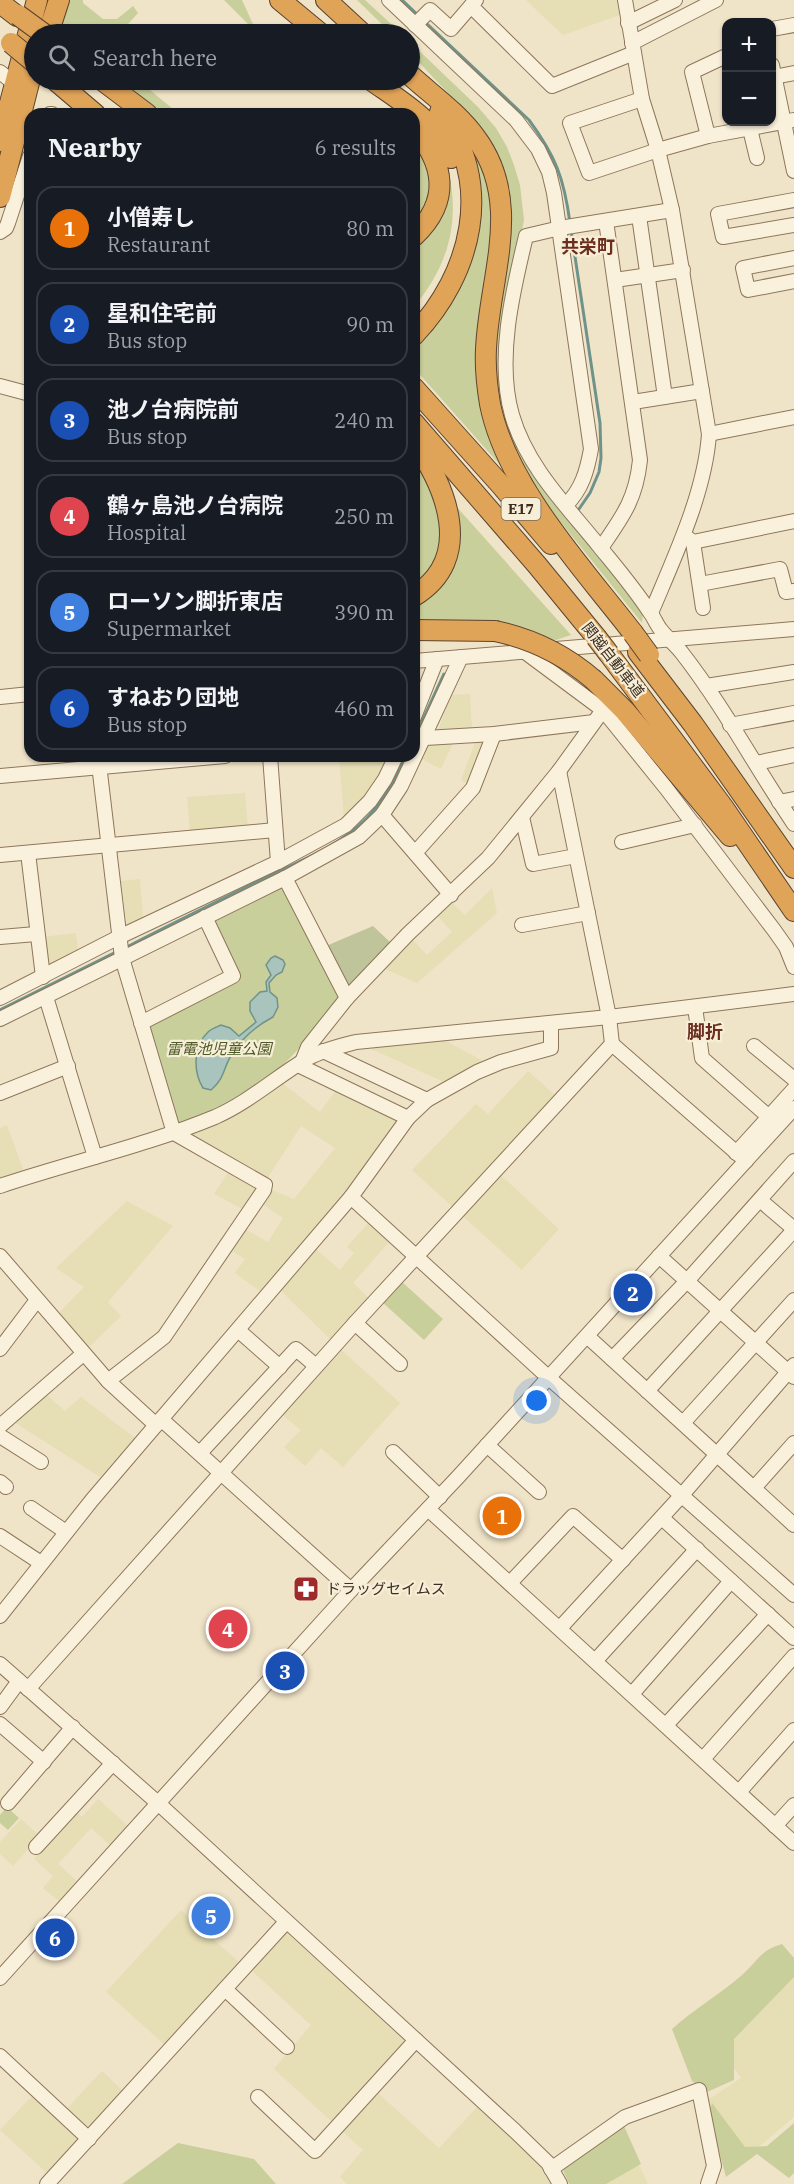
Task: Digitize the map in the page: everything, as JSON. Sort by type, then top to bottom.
[{"type":"highway","points":[[28,24],[37,0]]},
{"type":"highway","points":[[45,24],[51,0]]},
{"type":"highway","points":[[48,24],[59,0]]},
{"type":"highway","points":[[326,0],[352,24]]},
{"type":"highway","points":[[0,3],[29,24]]},
{"type":"highway","points":[[287,4],[310,24]]},
{"type":"highway","points":[[0,141],[7,78],[24,34]]},
{"type":"highway","points":[[6,38],[24,53]]},
{"type":"highway","points":[[420,87],[468,128],[485,152],[497,182],[502,230],[487,330],[486,369],[490,404],[501,442],[521,481],[636,644]]},
{"type":"highway","points":[[420,89],[453,131],[467,171],[471,199],[470,227],[459,269],[444,298],[420,328]]},
{"type":"highway","points":[[0,197],[27,90]]},
{"type":"highway","points":[[25,108],[30,90]]},
{"type":"highway","points":[[67,90],[88,108]]},
{"type":"highway","points":[[103,90],[124,108]]},
{"type":"highway","points":[[115,90],[139,108]]},
{"type":"highway","points":[[379,90],[396,108]]},
{"type":"highway","points":[[384,90],[409,108]]},
{"type":"highway","points":[[9,160],[24,111]]},
{"type":"highway","points":[[420,116],[439,134],[447,149],[457,178],[460,206],[454,249],[439,283],[420,310]]},
{"type":"highway","points":[[420,136],[433,153],[440,181],[434,211],[420,230]]},
{"type":"highway","name":"関越自動車道","points":[[420,395],[500,484],[636,644],[794,868]]},
{"type":"highway","name":"関越自動車道","points":[[420,430],[596,637],[723,807],[794,910]]},
{"type":"highway","points":[[420,451],[444,494],[450,542],[443,566],[427,587],[420,592]]},
{"type":"highway","points":[[420,630],[495,631],[526,639],[568,660],[594,680],[647,736],[794,915]]},
{"type":"street","points":[[389,0],[414,24]]},
{"type":"street","points":[[625,0],[642,99],[658,150],[672,210],[709,434],[704,469],[688,539],[651,612]]},
{"type":"street","points":[[628,23],[675,0]]},
{"type":"street","points":[[416,24],[430,10],[451,29],[474,3],[552,86],[633,48],[716,0]]},
{"type":"street","points":[[776,28],[794,25]]},
{"type":"street","points":[[420,30],[516,120],[538,149],[549,172],[560,228],[591,449],[587,473],[566,505]]},
{"type":"street","points":[[708,136],[692,72],[722,58]]},
{"type":"street","points":[[776,71],[794,74]]},
{"type":"street","points":[[773,72],[789,121],[794,171]]},
{"type":"street","points":[[642,99],[570,123],[589,173],[708,136],[789,121]]},
{"type":"street","points":[[750,129],[757,158]]},
{"type":"street","points":[[0,232],[6,228],[24,174]]},
{"type":"street","points":[[794,200],[718,214],[723,237],[794,225]]},
{"type":"street","points":[[672,210],[576,225],[526,236],[510,313],[506,375],[512,414],[524,446],[542,477],[651,612],[659,629],[681,651],[794,824]]},
{"type":"street","points":[[639,216],[665,396]]},
{"type":"street","points":[[601,548],[625,513],[634,494],[640,460],[606,221]]},
{"type":"street","points":[[794,258],[743,268],[748,290],[794,281]]},
{"type":"street","points":[[615,279],[682,270]]},
{"type":"street","points":[[0,386],[24,392]]},
{"type":"street","points":[[633,402],[702,391]]},
{"type":"street","points":[[709,434],[794,417]]},
{"type":"street","points":[[688,539],[794,521]]},
{"type":"street","points":[[688,539],[700,584],[703,608]]},
{"type":"street","points":[[700,584],[780,569],[786,592],[794,591]]},
{"type":"street","points":[[420,660],[794,629]]},
{"type":"street","points":[[525,652],[603,711],[695,825],[774,930],[786,947],[794,967]]},
{"type":"street","points":[[420,748],[461,657]]},
{"type":"street","points":[[420,702],[437,659]]},
{"type":"street","points":[[706,686],[794,672]]},
{"type":"street","points":[[0,697],[24,695]]},
{"type":"street","points":[[300,1063],[308,1047],[347,998],[408,934],[488,858],[559,771],[603,711]]},
{"type":"street","points":[[730,725],[794,713]]},
{"type":"street","points":[[425,738],[494,734],[594,722]]},
{"type":"street","points":[[415,853],[473,788],[494,734]]},
{"type":"street","points":[[756,763],[794,755]]},
{"type":"street","points":[[0,776],[98,762],[122,958],[174,1133],[265,1185],[264,1190],[164,1337],[108,1381]]},
{"type":"street","points":[[270,762],[278,862]]},
{"type":"street","points":[[0,998],[119,937],[278,862],[346,825],[370,801],[393,762]]},
{"type":"street","points":[[0,1019],[285,878],[358,837],[382,815],[413,762]]},
{"type":"street","points":[[559,771],[609,1017],[612,1044],[741,1157]]},
{"type":"street","points":[[779,802],[794,799]]},
{"type":"street","points":[[382,815],[451,895]]},
{"type":"street","points":[[522,817],[533,864],[576,856]]},
{"type":"street","points":[[622,842],[695,825]]},
{"type":"street","points":[[0,855],[275,830]]},
{"type":"street","points":[[28,853],[43,977]]},
{"type":"street","points":[[285,878],[347,998]]},
{"type":"street","points":[[522,925],[588,913]]},
{"type":"street","points":[[141,1023],[233,976],[205,917]]},
{"type":"street","points":[[0,937],[36,934]]},
{"type":"street","points":[[0,1186],[174,1133],[218,1115],[250,1098],[300,1063],[323,1051],[356,1042],[609,1017],[794,994]]},
{"type":"street","points":[[46,997],[95,1157]]},
{"type":"street","points":[[695,1007],[702,1058],[768,1117]]},
{"type":"street","points":[[1,1611],[158,1422],[351,1197],[408,1118],[427,1100],[477,1072],[501,1062],[551,1048],[551,1023]]},
{"type":"street","points":[[0,1707],[24,1685],[222,1472],[415,1256],[612,1044]]},
{"type":"street","points":[[754,1046],[794,1079]]},
{"type":"street","points":[[323,1051],[427,1100]]},
{"type":"street","points":[[300,1063],[408,1118]]},
{"type":"street","points":[[0,1093],[68,1066]]},
{"type":"street","points":[[0,1978],[351,1590],[440,1497],[659,1256],[741,1157],[768,1117],[794,1089]]},
{"type":"street","points":[[741,1157],[794,1108]]},
{"type":"street","points":[[612,1359],[687,1281],[794,1161]]},
{"type":"street","points":[[351,1197],[549,1378],[794,1595]]},
{"type":"street","points":[[647,1391],[794,1230],[760,1200]]},
{"type":"street","points":[[560,1628],[662,1518],[792,1371],[756,1343],[659,1256]]},
{"type":"street","points":[[2,1264],[108,1381],[200,1453],[351,1590]]},
{"type":"street","points":[[0,1349],[37,1300]]},
{"type":"street","points":[[682,1423],[794,1300]]},
{"type":"street","points":[[355,1323],[400,1364]]},
{"type":"street","points":[[238,1330],[280,1367]]},
{"type":"street","points":[[587,1336],[792,1520]]},
{"type":"street","points":[[200,1453],[296,1349],[316,1366]]},
{"type":"street","points":[[0,1426],[84,1354]]},
{"type":"street","points":[[0,1436],[40,1462]]},
{"type":"street","points":[[754,1488],[794,1443]]},
{"type":"street","points":[[487,1445],[539,1492]]},
{"type":"street","points":[[393,1452],[440,1497]]},
{"type":"street","points":[[31,1508],[66,1532]]},
{"type":"street","points":[[428,1509],[794,1843]]},
{"type":"street","points":[[510,1583],[573,1516],[623,1560]]},
{"type":"street","points":[[662,1518],[768,1614],[791,1630]]},
{"type":"street","points":[[0,1536],[41,1563]]},
{"type":"street","points":[[596,1660],[697,1549]]},
{"type":"street","points":[[632,1694],[731,1581]]},
{"type":"street","points":[[666,1725],[768,1614]]},
{"type":"street","points":[[703,1759],[794,1656]]},
{"type":"street","points":[[0,1664],[159,1804],[416,2040],[515,2132],[551,2169],[560,2184]]},
{"type":"street","points":[[0,1724],[44,1762]]},
{"type":"street","points":[[8,1803],[72,1727]]},
{"type":"street","points":[[739,1792],[794,1730]]},
{"type":"street","points":[[36,1847],[113,1763]]},
{"type":"street","points":[[775,1826],[794,1805]]},
{"type":"street","points":[[47,2184],[286,1922]]},
{"type":"street","points":[[225,1989],[287,2047]]},
{"type":"street","points":[[258,2097],[315,2151],[416,2040]]},
{"type":"street","points":[[0,2056],[89,2139]]},
{"type":"street","points":[[551,2169],[625,2117],[699,2090],[714,2166],[708,2184]]},
{"type":"shaded area","points":[[526,0],[618,0],[620,15],[563,35]]},
{"type":"shaded area","points":[[470,694],[472,730],[437,733],[451,695]]},
{"type":"shaded area","points":[[476,740],[484,740],[487,743],[471,785],[461,780]]},
{"type":"shaded area","points":[[453,743],[441,769],[421,759],[428,745]]},
{"type":"shaded area","points":[[339,762],[387,762],[368,796],[344,818]]},
{"type":"shaded area","points":[[245,793],[248,829],[190,833],[187,797]]},
{"type":"shaded area","points":[[140,879],[143,917],[127,926],[121,881]]},
{"type":"shaded area","points":[[492,888],[497,913],[417,983],[385,969],[413,940],[427,955],[452,932],[437,915],[451,902],[465,915]]},
{"type":"shaded area","points":[[76,933],[78,952],[47,968],[42,937]]},
{"type":"shaded area","points":[[442,1039],[487,1063],[446,1083],[367,1047]]},
{"type":"shaded area","points":[[528,1071],[557,1097],[493,1168],[559,1229],[522,1270],[412,1170],[476,1104],[488,1114]]},
{"type":"shaded area","points":[[282,1083],[320,1112],[337,1089],[400,1119],[349,1195],[307,1241],[340,1270],[354,1253],[347,1247],[369,1222],[390,1241],[353,1283],[371,1300],[333,1342],[272,1282],[262,1293],[235,1273],[245,1259],[228,1249],[243,1228],[268,1242],[283,1218],[259,1202],[267,1188],[294,1199],[335,1148],[301,1126],[246,1211],[214,1194],[234,1163],[184,1136],[221,1121]]},
{"type":"shaded area","points":[[7,1125],[24,1172],[0,1180],[0,1128]]},
{"type":"shaded area","points":[[127,1201],[173,1226],[108,1302],[121,1316],[87,1349],[58,1314],[84,1287],[56,1268]]},
{"type":"shaded area","points":[[338,1347],[400,1403],[343,1467],[321,1448],[305,1466],[284,1447],[301,1430],[279,1412]]},
{"type":"shaded area","points":[[46,1394],[65,1411],[81,1397],[135,1438],[100,1477],[14,1422]]},
{"type":"shaded area","points":[[98,1799],[128,1826],[111,1846],[91,1828],[58,1864],[77,1881],[59,1901],[43,1888],[53,1876],[34,1859],[76,1811],[82,1817]]},
{"type":"shaded area","points":[[21,1819],[40,1836],[13,1866],[0,1854],[0,1842]]},
{"type":"shaded area","points":[[181,1910],[242,1965],[167,2047],[106,1992]]},
{"type":"shaded area","points":[[285,1931],[407,2043],[369,2085],[439,2148],[478,2106],[538,2161],[552,2184],[347,2184],[340,2177],[363,2150],[274,2069],[311,2025],[250,1969]]},
{"type":"shaded area","points":[[794,1971],[794,2117],[761,2145],[745,2154],[706,2101],[741,2078],[712,2037]]},
{"type":"shaded area","points":[[102,2071],[124,2092],[48,2174],[0,2130],[35,2093],[60,2116]]},
{"type":"shaded area","points":[[639,2165],[648,2184],[597,2184]]},
{"type":"green space","points":[[65,0],[83,0],[83,3],[103,19],[117,19],[133,6],[138,13],[128,24],[61,24]]},
{"type":"green space","points":[[224,0],[242,0],[253,24],[248,24]]},
{"type":"green space","points":[[357,0],[365,0],[391,24],[382,24]]},
{"type":"green space","points":[[420,52],[478,107],[496,128],[507,147],[520,185],[524,220],[507,303],[513,433],[533,475],[643,614],[642,623],[559,520],[528,477],[506,427],[495,379],[494,353],[510,223],[466,112],[420,64]]},
{"type":"green space","points":[[134,90],[150,90],[172,108],[156,108]]},
{"type":"green space","points":[[461,129],[482,159],[495,216],[480,320],[509,475],[420,375],[420,334],[467,266]]},
{"type":"green space","points":[[420,155],[432,177],[430,196],[420,218]]},
{"type":"green space","points":[[449,173],[453,210],[448,245],[435,276],[420,299],[420,232]]},
{"type":"green space","points":[[420,466],[571,635],[550,642],[420,624]]},
{"type":"green space","name":"雷電池児童公園","points":[[283,885],[342,998],[299,1048],[250,1092],[215,1110],[178,1124],[149,1024],[240,979],[213,920]]},
{"type":"green space","points":[[373,926],[392,944],[347,989],[326,946]]},
{"type":"green space","points":[[401,1281],[443,1319],[424,1340],[382,1302]]},
{"type":"green space","points":[[7,1807],[19,1818],[8,1830],[0,1823],[0,1815]]},
{"type":"green space","points":[[782,1944],[794,1958],[794,1977],[734,2039],[734,2080],[707,2092],[692,2081],[672,2029],[742,1975],[764,1953]]},
{"type":"green space","points":[[712,2103],[745,2147],[767,2146],[794,2123],[794,2173],[789,2178],[757,2154],[726,2177],[709,2114]]},
{"type":"green space","points":[[624,2126],[641,2164],[606,2184],[569,2184],[563,2170],[585,2150]]},
{"type":"green space","points":[[178,2143],[254,2159],[276,2184],[122,2184]]},
{"type":"water","points":[[275,956],[283,960],[285,964],[282,972],[269,983],[270,992],[277,998],[278,1007],[273,1017],[255,1028],[240,1043],[216,1086],[211,1090],[203,1088],[196,1067],[199,1044],[209,1031],[221,1025],[230,1028],[239,1036],[256,1022],[250,1011],[250,1002],[260,992],[267,991],[266,982],[271,975],[266,965]]},
{"type":"waterway","points":[[402,0],[420,17]]},
{"type":"waterway","points":[[424,21],[529,120],[546,145],[562,180],[570,223]]},
{"type":"waterway","points":[[571,230],[600,423],[599,472],[590,493],[579,509]]},
{"type":"waterway","points":[[420,726],[444,674]]},
{"type":"waterway","points":[[125,948],[319,852],[344,837],[367,818],[379,804],[403,762]]},
{"type":"waterway","points":[[0,1010],[116,952]]},
{"type":"place","name":"星和住宅前","points":[[633,1293]]},
{"type":"place","name":"小僧寿し","points":[[502,1516]]},
{"type":"place","name":"ドラッグセイムス","points":[[306,1589]]},
{"type":"place","name":"鶴ヶ島池ノ台病院","points":[[228,1629]]},
{"type":"place","name":"池ノ台病院前","points":[[285,1671]]},
{"type":"place","name":"ローソン脚折東店","points":[[211,1916]]},
{"type":"place","name":"すねおり団地","points":[[55,1938]]},
{"type":"district","name":"共栄町","points":[[588,247]]},
{"type":"district","name":"脚折","points":[[705,1032]]}]
